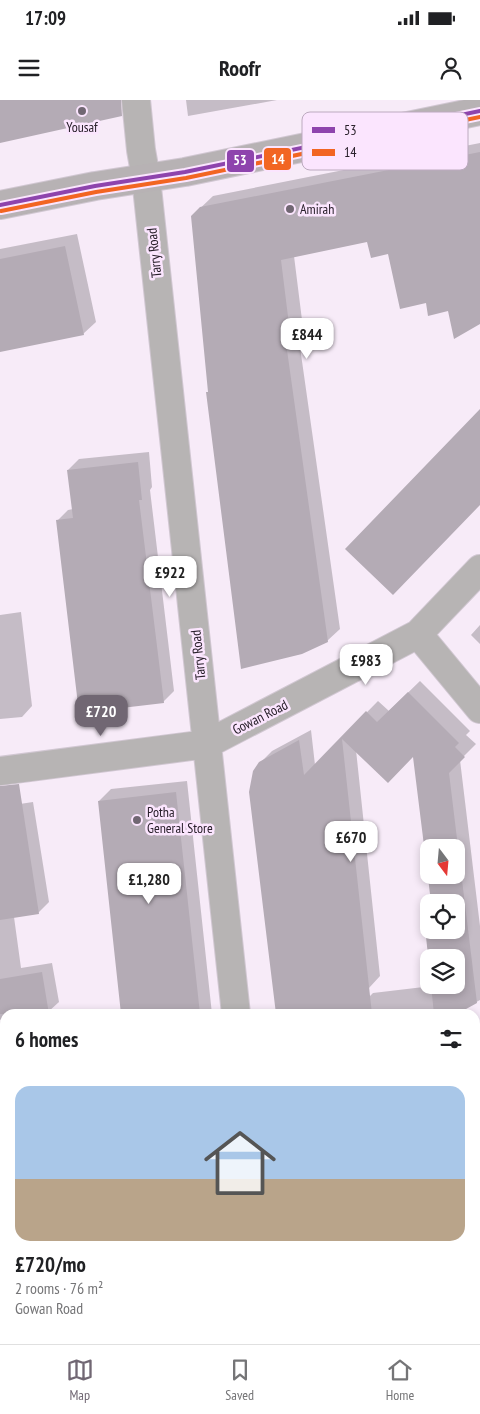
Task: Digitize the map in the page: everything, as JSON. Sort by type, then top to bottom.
[{"type":"street","name":"Tarry Road","points":[[136,100],[235,1009]]},
{"type":"street","points":[[0,205],[94,186],[194,170],[302,148]]},
{"type":"street","name":"Gowan Road","points":[[0,772],[207,744],[418,634],[480,568]]},
{"type":"street","points":[[418,634],[480,709]]},
{"type":"building","points":[[0,100],[121,100],[122,116],[0,143]]},
{"type":"building","points":[[480,152],[480,324],[454,339],[448,311],[428,316],[426,303],[400,309],[388,254],[371,258],[367,242],[281,260],[292,349],[287,350],[328,642],[302,654],[241,669],[206,392],[208,392],[191,216],[200,207],[388,170],[468,170],[468,154]]},
{"type":"building","points":[[65,246],[84,335],[0,352],[0,259]]},
{"type":"building","points":[[480,409],[480,505],[393,595],[345,549]]},
{"type":"building","points":[[138,462],[142,500],[139,500],[164,703],[79,713],[56,520],[73,518],[67,470]]},
{"type":"building","points":[[408,692],[459,743],[455,747],[465,757],[449,773],[457,839],[423,839],[413,757],[388,783],[342,739],[371,1009],[275,1009],[249,792],[253,771],[259,762],[299,740],[304,775],[366,711],[377,722]]},
{"type":"building","points":[[19,784],[39,914],[0,920],[0,786]]},
{"type":"building","points":[[176,792],[199,1009],[120,1009],[98,801]]},
{"type":"building","points":[[429,884],[463,884],[464,894],[430,894]]},
{"type":"building","points":[[465,904],[477,1003],[466,1009],[433,1009],[432,994],[465,994],[465,949],[427,949],[426,939],[465,939]]},
{"type":"building","points":[[42,972],[48,1009],[0,1009],[0,979]]},
{"type":"transit line","name":"53","points":[[468,113],[480,111]]},
{"type":"transit line","name":"14","points":[[468,119],[480,117]]},
{"type":"transit line","name":"53","points":[[0,205],[95,186],[185,172],[302,148]]},
{"type":"transit line","name":"14","points":[[1,211],[96,192],[186,178],[302,154]]},
{"type":"place","name":"Yousaf","points":[[82,111]]},
{"type":"place","name":"Amirah","points":[[290,209]]},
{"type":"place","name":"Potha General Store","points":[[137,820]]}]
